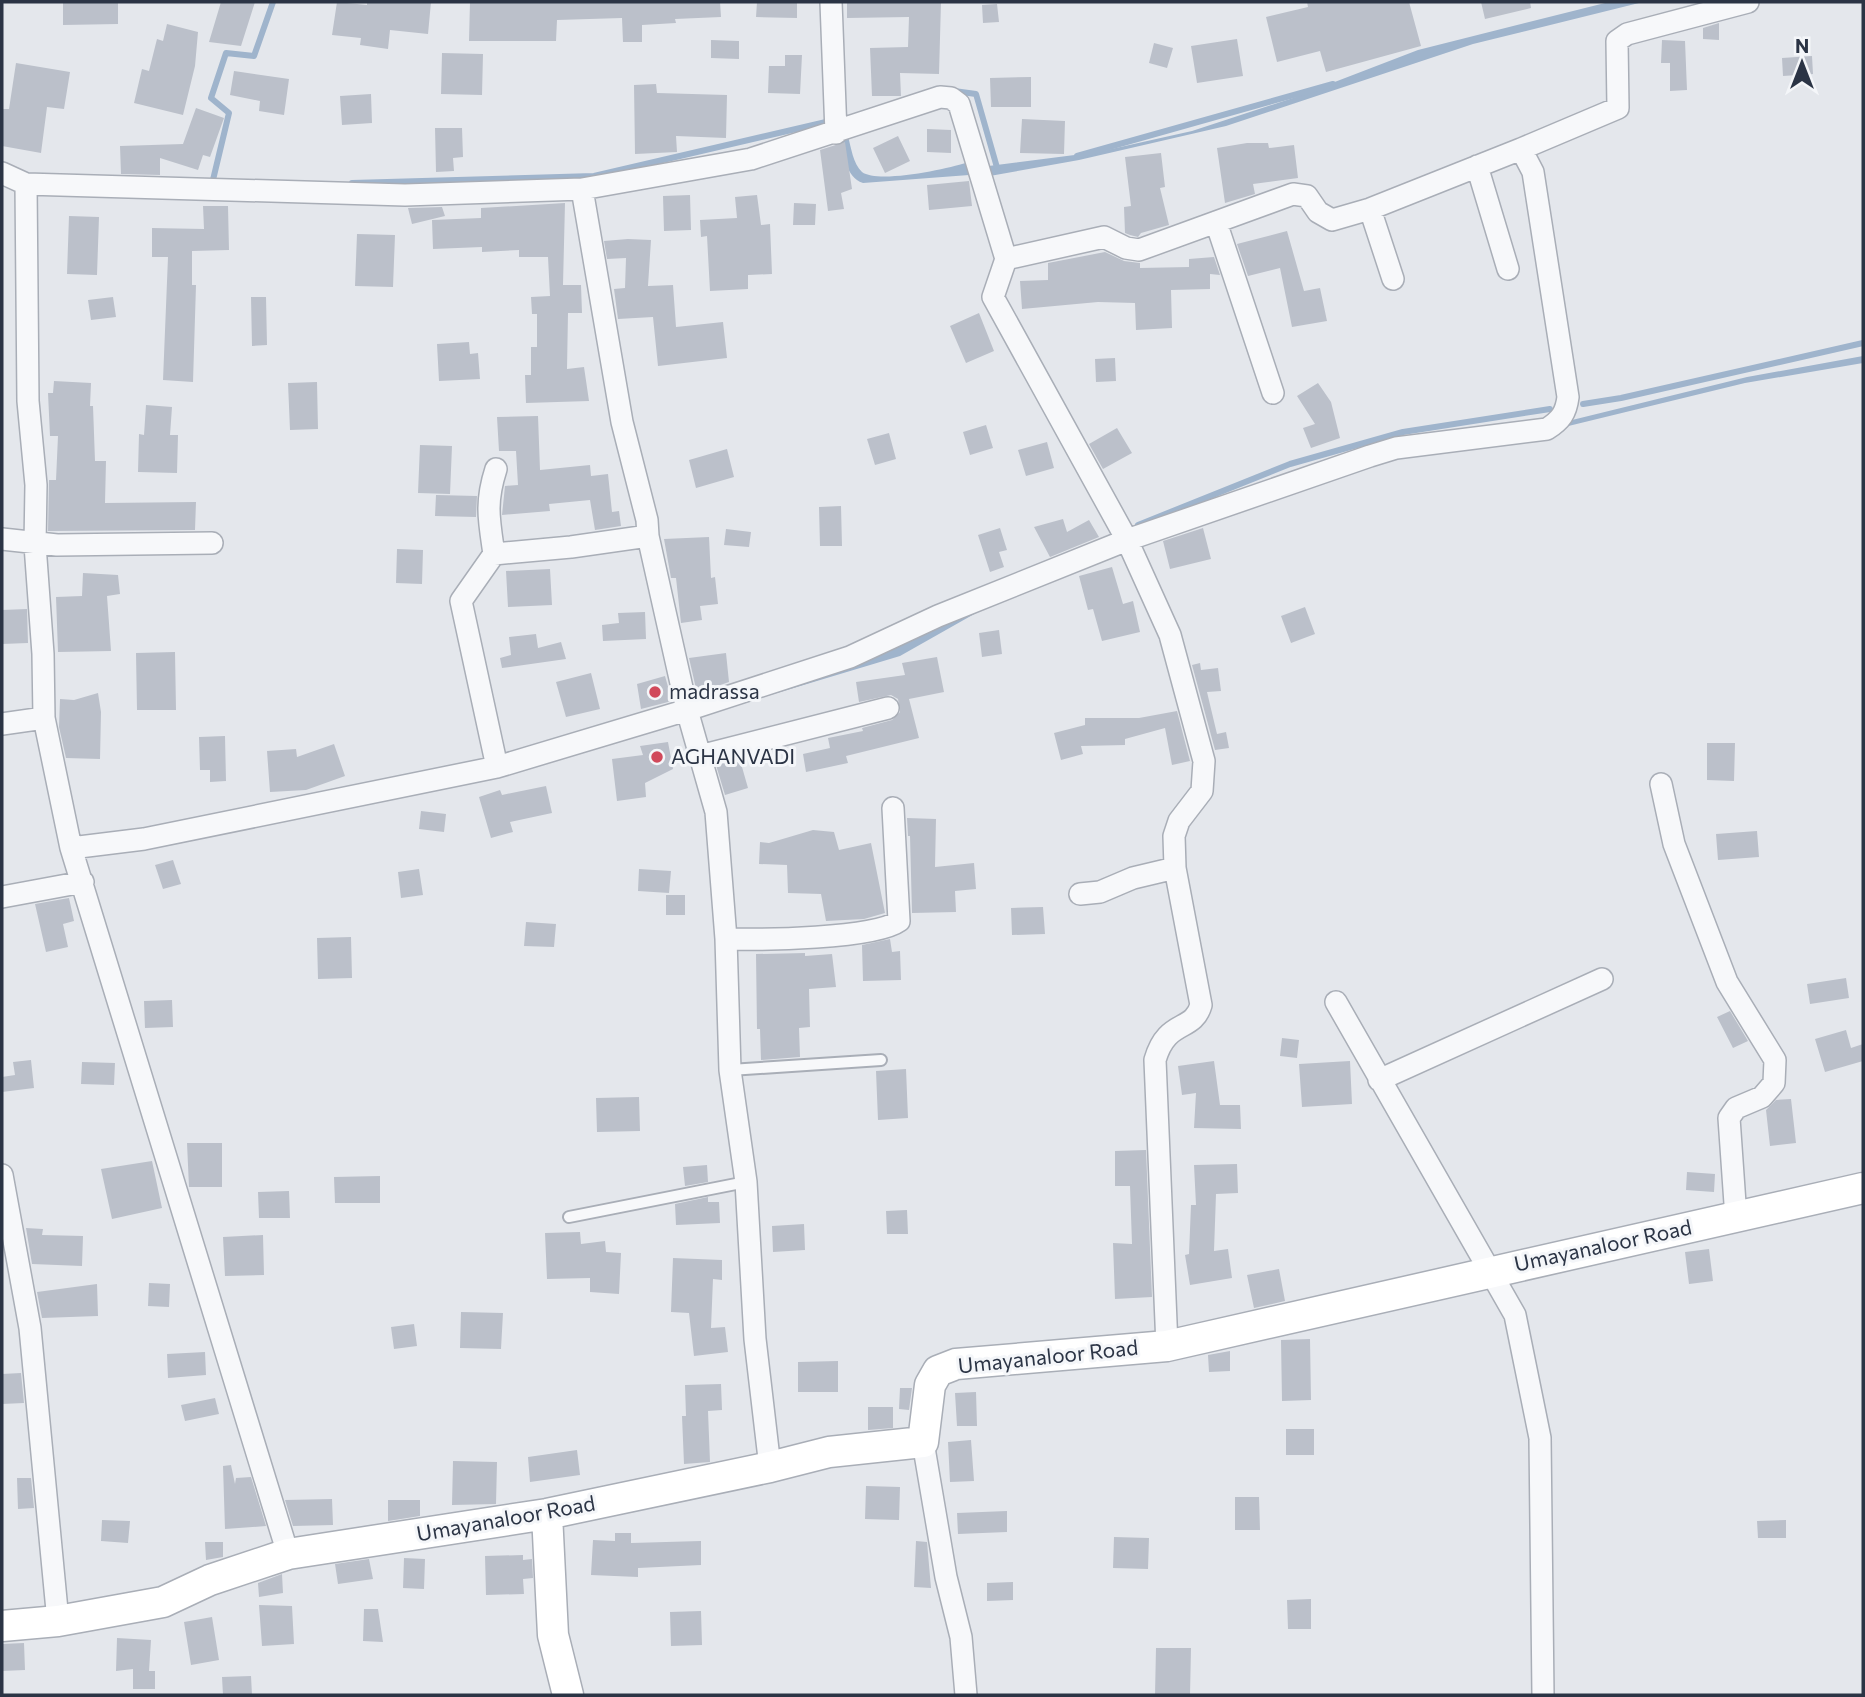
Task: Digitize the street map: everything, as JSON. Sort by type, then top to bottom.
[{"type":"main road","name":"Umayanaloor Road","points":[[2,1626],[58,1622],[163,1602],[210,1580],[288,1553],[547,1514],[829,1452],[923,1441],[930,1385],[938,1371],[956,1364],[1167,1346],[1863,1188]]},
{"type":"main road","points":[[547,1514],[553,1635],[568,1695]]},
{"type":"street","points":[[831,2],[836,133]]},
{"type":"street","points":[[1006,259],[1104,237],[1126,248],[1139,250],[1293,194],[1307,196],[1318,212],[1332,220],[1370,209],[1618,108],[1617,41],[1627,34],[1748,2]]},
{"type":"street","points":[[2,173],[26,184],[404,195],[582,189],[751,159],[940,97],[951,98],[959,104],[1006,259],[993,297],[1127,540],[1170,635],[1204,761],[1202,791],[1179,821],[1174,836],[1175,868],[1201,1005],[1198,1015],[1191,1022],[1169,1031],[1161,1041],[1155,1060],[1167,1346]]},
{"type":"street","points":[[71,848],[145,839],[497,766],[687,710],[850,657],[938,616],[1127,540],[1396,448],[1547,429],[1558,422],[1566,411],[1568,397],[1533,172],[1521,149]]},
{"type":"street","points":[[1477,166],[1508,269]]},
{"type":"street","points":[[26,184],[28,401],[36,485],[35,545],[43,654],[44,718],[71,848],[288,1553]]},
{"type":"street","points":[[582,189],[622,422],[647,520],[648,536],[687,710],[716,812],[726,939],[730,1070],[746,1182],[755,1339],[770,1467]]},
{"type":"street","points":[[1370,209],[1393,279]]},
{"type":"street","points":[[1216,222],[1273,393]]},
{"type":"street","points":[[496,469],[489,490],[486,516],[494,554],[461,600],[497,766]]},
{"type":"street","points":[[494,554],[648,536]]},
{"type":"street","points":[[2,539],[35,545],[212,542]]},
{"type":"street","points":[[700,756],[888,708]]},
{"type":"street","points":[[2,724],[44,718]]},
{"type":"street","points":[[1661,784],[1674,844],[1727,982],[1775,1060],[1774,1083],[1762,1097],[1736,1108],[1729,1118],[1736,1217]]},
{"type":"street","points":[[726,939],[797,938],[870,931],[890,927],[898,921],[893,808]]},
{"type":"street","points":[[1080,894],[1100,892],[1133,878],[1175,868]]},
{"type":"street","points":[[2,897],[82,882]]},
{"type":"street","points":[[1379,1080],[1602,979]]},
{"type":"street","points":[[1336,1002],[1515,1315],[1540,1438],[1543,1695]]},
{"type":"street","points":[[2,1175],[30,1328],[58,1622]]},
{"type":"street","points":[[923,1441],[946,1577],[961,1637],[966,1695]]},
{"type":"lane","points":[[730,1070],[881,1060]]},
{"type":"lane","points":[[569,1217],[746,1182]]},
{"type":"water","points":[[1609,2],[1643,2],[1473,44],[1226,126],[1079,160],[984,177],[981,167],[1098,152],[1192,131],[1293,98],[1418,50]]},
{"type":"water","points":[[848,136],[856,165],[862,172],[870,175],[897,176],[966,163],[969,175],[863,183],[853,176],[847,165],[841,139]]},
{"type":"water","points":[[1863,356],[1863,363],[1745,383],[1552,430],[1564,422],[1747,377]]},
{"type":"water","points":[[999,600],[900,656],[700,716],[865,660],[922,636],[933,624]]},
{"type":"building","points":[[63,2],[118,2],[118,24],[63,25]]},
{"type":"building","points":[[221,2],[255,2],[241,46],[209,42]]},
{"type":"building","points":[[337,2],[367,5],[367,2],[431,2],[428,34],[390,30],[388,49],[360,45],[361,38],[332,35]]},
{"type":"building","points":[[470,2],[720,2],[721,17],[675,19],[676,23],[642,25],[642,42],[623,42],[622,18],[557,20],[556,41],[469,41]]},
{"type":"building","points":[[757,2],[797,2],[797,18],[756,17]]},
{"type":"building","points":[[847,2],[941,2],[939,74],[900,73],[901,96],[872,96],[870,48],[908,47],[909,17],[847,18]]},
{"type":"building","points":[[1307,2],[1409,2],[1421,46],[1326,72],[1320,51],[1277,62],[1266,17],[1308,7]]},
{"type":"building","points":[[1481,2],[1530,2],[1531,8],[1485,19]]},
{"type":"building","points":[[997,4],[999,22],[983,23],[982,5]]},
{"type":"building","points":[[1719,23],[1719,40],[1703,39],[1703,28]]},
{"type":"building","points":[[167,24],[198,32],[195,66],[183,115],[134,103],[142,69],[149,71],[157,39],[163,41]]},
{"type":"building","points":[[1237,39],[1243,76],[1197,83],[1191,46]]},
{"type":"building","points":[[711,40],[739,41],[739,59],[711,58]]},
{"type":"building","points":[[1662,40],[1685,41],[1687,90],[1670,91],[1670,63],[1661,63]]},
{"type":"building","points":[[1154,43],[1173,48],[1167,68],[1149,63]]},
{"type":"building","points":[[442,53],[483,54],[482,95],[441,94]]},
{"type":"building","points":[[785,55],[802,55],[800,94],[768,93],[769,66],[785,66]]},
{"type":"building","points":[[1812,56],[1813,74],[1783,76],[1782,58]]},
{"type":"building","points":[[16,63],[70,72],[64,109],[47,107],[41,153],[2,146],[2,109],[9,109]]},
{"type":"building","points":[[234,71],[289,79],[284,115],[259,111],[260,101],[230,95]]},
{"type":"building","points":[[1031,77],[1031,107],[991,107],[990,78]]},
{"type":"building","points":[[656,84],[657,93],[727,95],[726,138],[676,136],[677,152],[635,154],[634,85]]},
{"type":"building","points":[[371,94],[372,123],[342,125],[340,96]]},
{"type":"building","points":[[196,108],[224,118],[210,157],[203,155],[198,170],[160,158],[160,175],[121,174],[120,146],[183,144]]},
{"type":"building","points":[[1022,119],[1065,121],[1064,154],[1020,153]]},
{"type":"building","points":[[435,128],[462,128],[463,157],[453,158],[454,171],[436,172]]},
{"type":"building","points":[[927,129],[951,130],[951,153],[927,152]]},
{"type":"building","points":[[898,136],[910,161],[885,173],[873,148]]},
{"type":"building","points":[[845,142],[852,189],[841,193],[844,209],[828,211],[820,150]]},
{"type":"building","points":[[1268,143],[1269,148],[1294,145],[1298,178],[1253,184],[1255,194],[1225,203],[1217,148]]},
{"type":"building","points":[[1161,153],[1165,187],[1160,188],[1169,225],[1141,233],[1138,237],[1125,233],[1124,207],[1131,206],[1125,157]]},
{"type":"building","points":[[969,181],[972,206],[929,210],[927,185]]},
{"type":"building","points":[[690,195],[691,230],[664,231],[663,196]]},
{"type":"building","points":[[757,195],[761,225],[770,224],[772,274],[748,275],[748,289],[710,291],[707,236],[701,237],[700,220],[737,218],[735,197]]},
{"type":"building","points":[[565,203],[563,285],[581,285],[582,313],[568,313],[567,369],[584,367],[589,401],[526,403],[525,375],[531,375],[531,347],[537,347],[537,314],[532,314],[531,297],[550,296],[548,257],[519,257],[519,250],[482,252],[482,247],[433,249],[432,220],[481,218],[481,208]]},
{"type":"building","points":[[794,203],[816,204],[815,225],[793,225]]},
{"type":"building","points":[[203,206],[228,206],[229,250],[192,251],[192,285],[196,285],[193,382],[163,380],[168,257],[152,257],[152,228],[204,229]]},
{"type":"building","points":[[442,207],[445,216],[412,224],[408,208]]},
{"type":"building","points":[[69,216],[99,217],[97,275],[67,274]]},
{"type":"building","points":[[1287,231],[1304,291],[1320,288],[1327,321],[1292,327],[1280,268],[1248,276],[1237,244]]},
{"type":"building","points":[[357,234],[395,235],[393,287],[355,286]]},
{"type":"building","points":[[651,240],[648,286],[673,285],[676,327],[723,322],[727,358],[658,366],[653,317],[618,319],[614,289],[625,288],[626,258],[607,259],[604,241]]},
{"type":"building","points":[[1105,252],[1124,261],[1140,263],[1140,268],[1189,267],[1189,259],[1214,257],[1220,275],[1210,274],[1210,289],[1171,290],[1172,328],[1136,330],[1135,303],[1098,302],[1022,309],[1020,281],[1048,280],[1048,263]]},
{"type":"building","points":[[113,297],[116,317],[91,320],[88,300]]},
{"type":"building","points":[[251,297],[266,297],[267,345],[252,346]]},
{"type":"building","points":[[979,313],[994,351],[966,363],[950,326]]},
{"type":"building","points":[[469,342],[470,354],[478,353],[480,379],[439,381],[437,344]]},
{"type":"building","points":[[1115,358],[1116,381],[1096,382],[1095,359]]},
{"type":"building","points":[[54,381],[91,383],[90,406],[93,406],[95,461],[106,461],[105,503],[196,502],[195,530],[48,531],[49,480],[56,480],[58,436],[50,436],[48,393],[53,393]]},
{"type":"building","points":[[317,382],[318,429],[290,430],[288,383]]},
{"type":"building","points":[[1318,383],[1331,402],[1340,438],[1311,448],[1303,428],[1315,424],[1297,396]]},
{"type":"building","points":[[146,405],[172,407],[170,435],[178,435],[177,473],[138,472],[139,434],[144,435]]},
{"type":"building","points":[[538,416],[540,470],[590,465],[591,476],[608,474],[612,512],[619,511],[621,526],[595,530],[590,500],[549,504],[550,511],[502,515],[505,486],[518,485],[516,451],[499,451],[497,417]]},
{"type":"building","points":[[986,425],[993,448],[970,455],[963,432]]},
{"type":"building","points":[[1117,428],[1132,453],[1103,469],[1089,444]]},
{"type":"building","points":[[889,433],[896,459],[875,465],[867,439]]},
{"type":"building","points":[[1047,442],[1054,468],[1026,476],[1018,450]]},
{"type":"building","points":[[420,445],[452,446],[450,494],[418,493]]},
{"type":"building","points":[[727,449],[734,477],[696,488],[689,460]]},
{"type":"building","points":[[436,495],[477,496],[476,517],[435,516]]},
{"type":"building","points":[[841,506],[842,546],[820,546],[819,507]]},
{"type":"building","points":[[1063,519],[1067,532],[1089,520],[1099,537],[1050,557],[1034,527]]},
{"type":"building","points":[[1000,528],[1007,550],[999,552],[1004,567],[990,572],[978,535]]},
{"type":"building","points":[[1203,528],[1211,559],[1170,569],[1163,541]]},
{"type":"building","points":[[726,529],[751,532],[749,547],[724,545]]},
{"type":"building","points":[[709,537],[711,578],[715,577],[718,604],[700,606],[702,620],[681,623],[676,578],[671,578],[664,539]]},
{"type":"building","points":[[397,549],[423,550],[422,584],[396,583]]},
{"type":"building","points":[[1112,567],[1123,604],[1133,601],[1140,632],[1102,641],[1093,609],[1088,610],[1079,576]]},
{"type":"building","points":[[550,569],[552,605],[508,607],[506,571]]},
{"type":"building","points":[[83,573],[118,575],[120,594],[107,596],[111,651],[58,652],[56,597],[82,596]]},
{"type":"building","points":[[1305,607],[1315,634],[1291,643],[1281,616]]},
{"type":"building","points":[[27,609],[28,643],[2,644],[2,610]]},
{"type":"building","points":[[645,612],[646,639],[603,641],[602,625],[619,623],[618,613]]},
{"type":"building","points":[[999,630],[1002,654],[982,657],[979,633]]},
{"type":"building","points":[[536,634],[538,648],[561,642],[566,659],[502,668],[500,658],[511,655],[509,637]]},
{"type":"building","points":[[175,652],[176,710],[137,710],[136,653]]},
{"type":"building","points":[[726,653],[729,682],[697,693],[689,658]]},
{"type":"building","points":[[937,657],[944,692],[909,699],[919,738],[846,756],[848,763],[806,772],[803,754],[830,748],[828,738],[863,731],[862,728],[892,720],[900,712],[898,699],[891,695],[859,702],[856,682],[905,675],[902,663]]},
{"type":"building","points":[[1200,663],[1201,670],[1218,668],[1221,691],[1207,692],[1217,734],[1226,732],[1229,748],[1215,750],[1192,665]]},
{"type":"building","points":[[591,673],[600,709],[566,717],[556,682]]},
{"type":"building","name":"madrassa","points":[[665,676],[672,701],[641,709],[637,684]]},
{"type":"building","points":[[98,693],[101,712],[100,759],[66,758],[59,727],[60,699],[74,700]]},
{"type":"building","points":[[1177,711],[1190,761],[1172,765],[1165,728],[1125,739],[1125,745],[1081,746],[1083,754],[1061,760],[1054,733],[1085,725],[1085,718],[1139,718]]},
{"type":"building","points":[[225,736],[226,781],[210,782],[210,770],[200,770],[199,737]]},
{"type":"building","points":[[668,742],[673,769],[645,783],[646,797],[617,801],[612,759],[643,755],[640,746]]},
{"type":"building","points":[[1707,743],[1735,743],[1734,781],[1707,780]]},
{"type":"building","points":[[334,744],[345,776],[306,790],[270,792],[267,751],[296,749],[297,757]]},
{"type":"building","points":[[740,760],[748,788],[725,795],[716,765]]},
{"type":"building","points":[[546,786],[552,813],[510,822],[513,832],[491,838],[479,797],[500,790],[502,795]]},
{"type":"building","points":[[421,811],[446,814],[444,832],[419,829]]},
{"type":"building","points":[[907,818],[936,819],[935,867],[974,863],[976,889],[955,891],[956,912],[912,913]]},
{"type":"building","points":[[813,830],[834,832],[839,850],[871,843],[885,913],[864,919],[826,921],[821,894],[788,893],[787,865],[759,864],[760,842],[769,843]]},
{"type":"building","points":[[1757,831],[1759,857],[1718,860],[1716,834]]},
{"type":"building","points":[[173,860],[181,884],[163,889],[155,865]]},
{"type":"building","points":[[419,869],[423,895],[401,898],[398,872]]},
{"type":"building","points":[[639,869],[671,871],[669,893],[638,891]]},
{"type":"building","points":[[666,895],[685,895],[685,915],[666,915]]},
{"type":"building","points":[[69,898],[74,921],[63,924],[68,947],[46,952],[35,904]]},
{"type":"building","points":[[1043,907],[1045,934],[1012,935],[1011,908]]},
{"type":"building","points":[[526,922],[556,924],[554,947],[524,946]]},
{"type":"building","points":[[351,937],[352,978],[318,979],[317,938]]},
{"type":"building","points":[[890,939],[892,952],[900,951],[901,980],[863,981],[862,945]]},
{"type":"building","points":[[805,953],[805,956],[832,954],[836,987],[809,989],[810,1027],[799,1028],[800,1057],[761,1060],[760,1029],[757,1029],[756,954]]},
{"type":"building","points":[[1846,978],[1849,998],[1810,1004],[1807,984]]},
{"type":"building","points":[[172,1000],[173,1027],[145,1028],[144,1001]]},
{"type":"building","points":[[1730,1011],[1748,1041],[1733,1048],[1717,1017]]},
{"type":"building","points":[[1846,1030],[1851,1048],[1863,1044],[1863,1061],[1825,1072],[1815,1039]]},
{"type":"building","points":[[1282,1038],[1299,1040],[1297,1058],[1280,1056]]},
{"type":"building","points":[[31,1060],[34,1088],[2,1092],[2,1077],[15,1075],[13,1062]]},
{"type":"building","points":[[1214,1061],[1220,1105],[1240,1105],[1241,1129],[1194,1128],[1196,1093],[1182,1095],[1178,1066]]},
{"type":"building","points":[[1350,1061],[1352,1104],[1302,1107],[1299,1064]]},
{"type":"building","points":[[82,1062],[115,1063],[114,1085],[81,1084]]},
{"type":"building","points":[[906,1069],[908,1118],[878,1120],[876,1071]]},
{"type":"building","points":[[639,1097],[640,1131],[597,1132],[596,1098]]},
{"type":"building","points":[[1791,1099],[1796,1143],[1770,1146],[1766,1110],[1776,1100]]},
{"type":"building","points":[[187,1143],[222,1143],[222,1187],[189,1187]]},
{"type":"building","points":[[1146,1150],[1152,1297],[1115,1299],[1113,1243],[1132,1244],[1130,1186],[1115,1186],[1115,1151]]},
{"type":"building","points":[[152,1161],[162,1208],[112,1219],[101,1169]]},
{"type":"building","points":[[1237,1164],[1238,1193],[1216,1194],[1214,1251],[1228,1249],[1232,1278],[1190,1285],[1185,1255],[1189,1254],[1191,1205],[1196,1205],[1194,1165]]},
{"type":"building","points":[[707,1165],[708,1182],[685,1186],[683,1167]]},
{"type":"building","points":[[1687,1172],[1715,1174],[1714,1192],[1686,1190]]},
{"type":"building","points":[[380,1176],[380,1203],[335,1203],[334,1177]]},
{"type":"building","points":[[289,1191],[290,1218],[259,1218],[258,1192]]},
{"type":"building","points":[[708,1197],[708,1202],[719,1202],[720,1223],[676,1225],[675,1204]]},
{"type":"building","points":[[907,1210],[908,1234],[887,1234],[886,1211]]},
{"type":"building","points":[[804,1224],[805,1250],[773,1252],[772,1226]]},
{"type":"building","points":[[26,1228],[43,1229],[42,1235],[83,1236],[82,1266],[32,1264]]},
{"type":"building","points":[[580,1232],[581,1244],[605,1241],[606,1252],[621,1253],[619,1294],[590,1292],[590,1278],[547,1279],[545,1233]]},
{"type":"building","points":[[263,1235],[264,1275],[225,1276],[223,1237]]},
{"type":"building","points":[[1709,1249],[1713,1281],[1689,1284],[1685,1252]]},
{"type":"building","points":[[673,1258],[722,1260],[722,1280],[713,1279],[711,1328],[725,1327],[728,1352],[694,1356],[689,1313],[671,1312]]},
{"type":"building","points":[[1279,1269],[1285,1301],[1254,1308],[1247,1275]]},
{"type":"building","points":[[149,1283],[170,1284],[169,1307],[148,1306]]},
{"type":"building","points":[[97,1284],[98,1316],[42,1318],[37,1292]]},
{"type":"building","points":[[461,1312],[503,1313],[501,1349],[460,1348]]},
{"type":"building","points":[[414,1324],[417,1346],[394,1349],[391,1327]]},
{"type":"building","points":[[1310,1339],[1311,1400],[1282,1401],[1281,1340]]},
{"type":"building","points":[[1230,1351],[1230,1371],[1209,1372],[1208,1355]]},
{"type":"building","points":[[205,1352],[206,1375],[168,1378],[167,1354]]},
{"type":"building","points":[[838,1361],[838,1392],[798,1392],[798,1362]]},
{"type":"building","points":[[21,1373],[24,1403],[2,1404],[2,1374]]},
{"type":"building","points":[[721,1384],[722,1410],[708,1411],[710,1462],[684,1464],[682,1416],[686,1416],[685,1385]]},
{"type":"building","points":[[900,1388],[912,1388],[909,1410],[899,1409]]},
{"type":"building","points":[[976,1392],[977,1426],[957,1426],[955,1393]]},
{"type":"building","points":[[215,1398],[219,1414],[185,1421],[181,1405]]},
{"type":"building","points":[[868,1407],[893,1407],[893,1428],[868,1430]]},
{"type":"building","points":[[1286,1429],[1314,1429],[1314,1455],[1286,1455]]},
{"type":"building","points":[[971,1440],[974,1481],[950,1482],[948,1442]]},
{"type":"building","points":[[577,1450],[580,1475],[530,1482],[528,1457]]},
{"type":"building","points":[[453,1461],[497,1462],[496,1504],[452,1505]]},
{"type":"building","points":[[231,1465],[235,1484],[236,1478],[251,1477],[266,1526],[225,1529],[223,1466]]},
{"type":"building","points":[[17,1478],[31,1478],[34,1508],[18,1509]]},
{"type":"building","points":[[866,1486],[900,1487],[899,1520],[865,1519]]},
{"type":"building","points":[[1235,1497],[1259,1497],[1260,1530],[1235,1530]]},
{"type":"building","points":[[332,1499],[333,1525],[293,1526],[285,1500]]},
{"type":"building","points":[[388,1500],[420,1500],[420,1516],[388,1521]]},
{"type":"building","points":[[1007,1511],[1007,1532],[958,1534],[957,1513]]},
{"type":"building","points":[[102,1520],[130,1521],[128,1543],[101,1541]]},
{"type":"building","points":[[1786,1520],[1786,1538],[1758,1538],[1757,1521]]},
{"type":"building","points":[[615,1533],[631,1533],[631,1543],[701,1541],[701,1565],[638,1568],[638,1577],[591,1575],[593,1540],[615,1541]]},
{"type":"building","points":[[1114,1537],[1149,1538],[1148,1569],[1113,1568]]},
{"type":"building","points":[[916,1541],[927,1542],[931,1588],[914,1587]]},
{"type":"building","points":[[205,1542],[223,1542],[223,1557],[206,1560]]},
{"type":"building","points":[[523,1555],[523,1560],[532,1559],[533,1578],[523,1579],[524,1594],[486,1595],[485,1556]]},
{"type":"building","points":[[404,1558],[425,1559],[424,1589],[403,1588]]},
{"type":"building","points":[[369,1559],[373,1579],[338,1584],[335,1564]]},
{"type":"building","points":[[282,1574],[283,1593],[259,1597],[258,1583]]},
{"type":"building","points":[[1013,1582],[1013,1600],[987,1601],[987,1583]]},
{"type":"building","points":[[1311,1599],[1311,1629],[1288,1629],[1287,1600]]},
{"type":"building","points":[[259,1605],[292,1606],[294,1644],[262,1646]]},
{"type":"building","points":[[364,1609],[378,1609],[383,1642],[363,1641]]},
{"type":"building","points":[[701,1611],[702,1645],[671,1646],[670,1612]]},
{"type":"building","points":[[212,1617],[219,1660],[191,1665],[184,1622]]},
{"type":"building","points":[[117,1638],[151,1640],[149,1671],[155,1671],[155,1689],[133,1689],[133,1669],[116,1671]]},
{"type":"building","points":[[24,1643],[25,1670],[2,1671],[2,1644]]},
{"type":"building","points":[[1156,1648],[1191,1648],[1190,1695],[1155,1695]]},
{"type":"building","points":[[251,1676],[252,1695],[223,1695],[222,1677]]},
{"type":"waterway","points":[[212,184],[229,113],[211,98],[226,53],[254,56],[273,2]]},
{"type":"waterway","points":[[1077,156],[1333,84]]},
{"type":"waterway","points":[[954,91],[976,94],[998,171]]},
{"type":"waterway","points":[[352,183],[594,176],[826,122]]},
{"type":"waterway","points":[[1583,404],[1621,398],[1863,343]]},
{"type":"waterway","points":[[1138,525],[1290,464],[1403,432],[1550,409]]},
{"type":"place","name":"madrassa","points":[[655,692]]},
{"type":"place","name":"AGHANVADI","points":[[657,757]]}]
